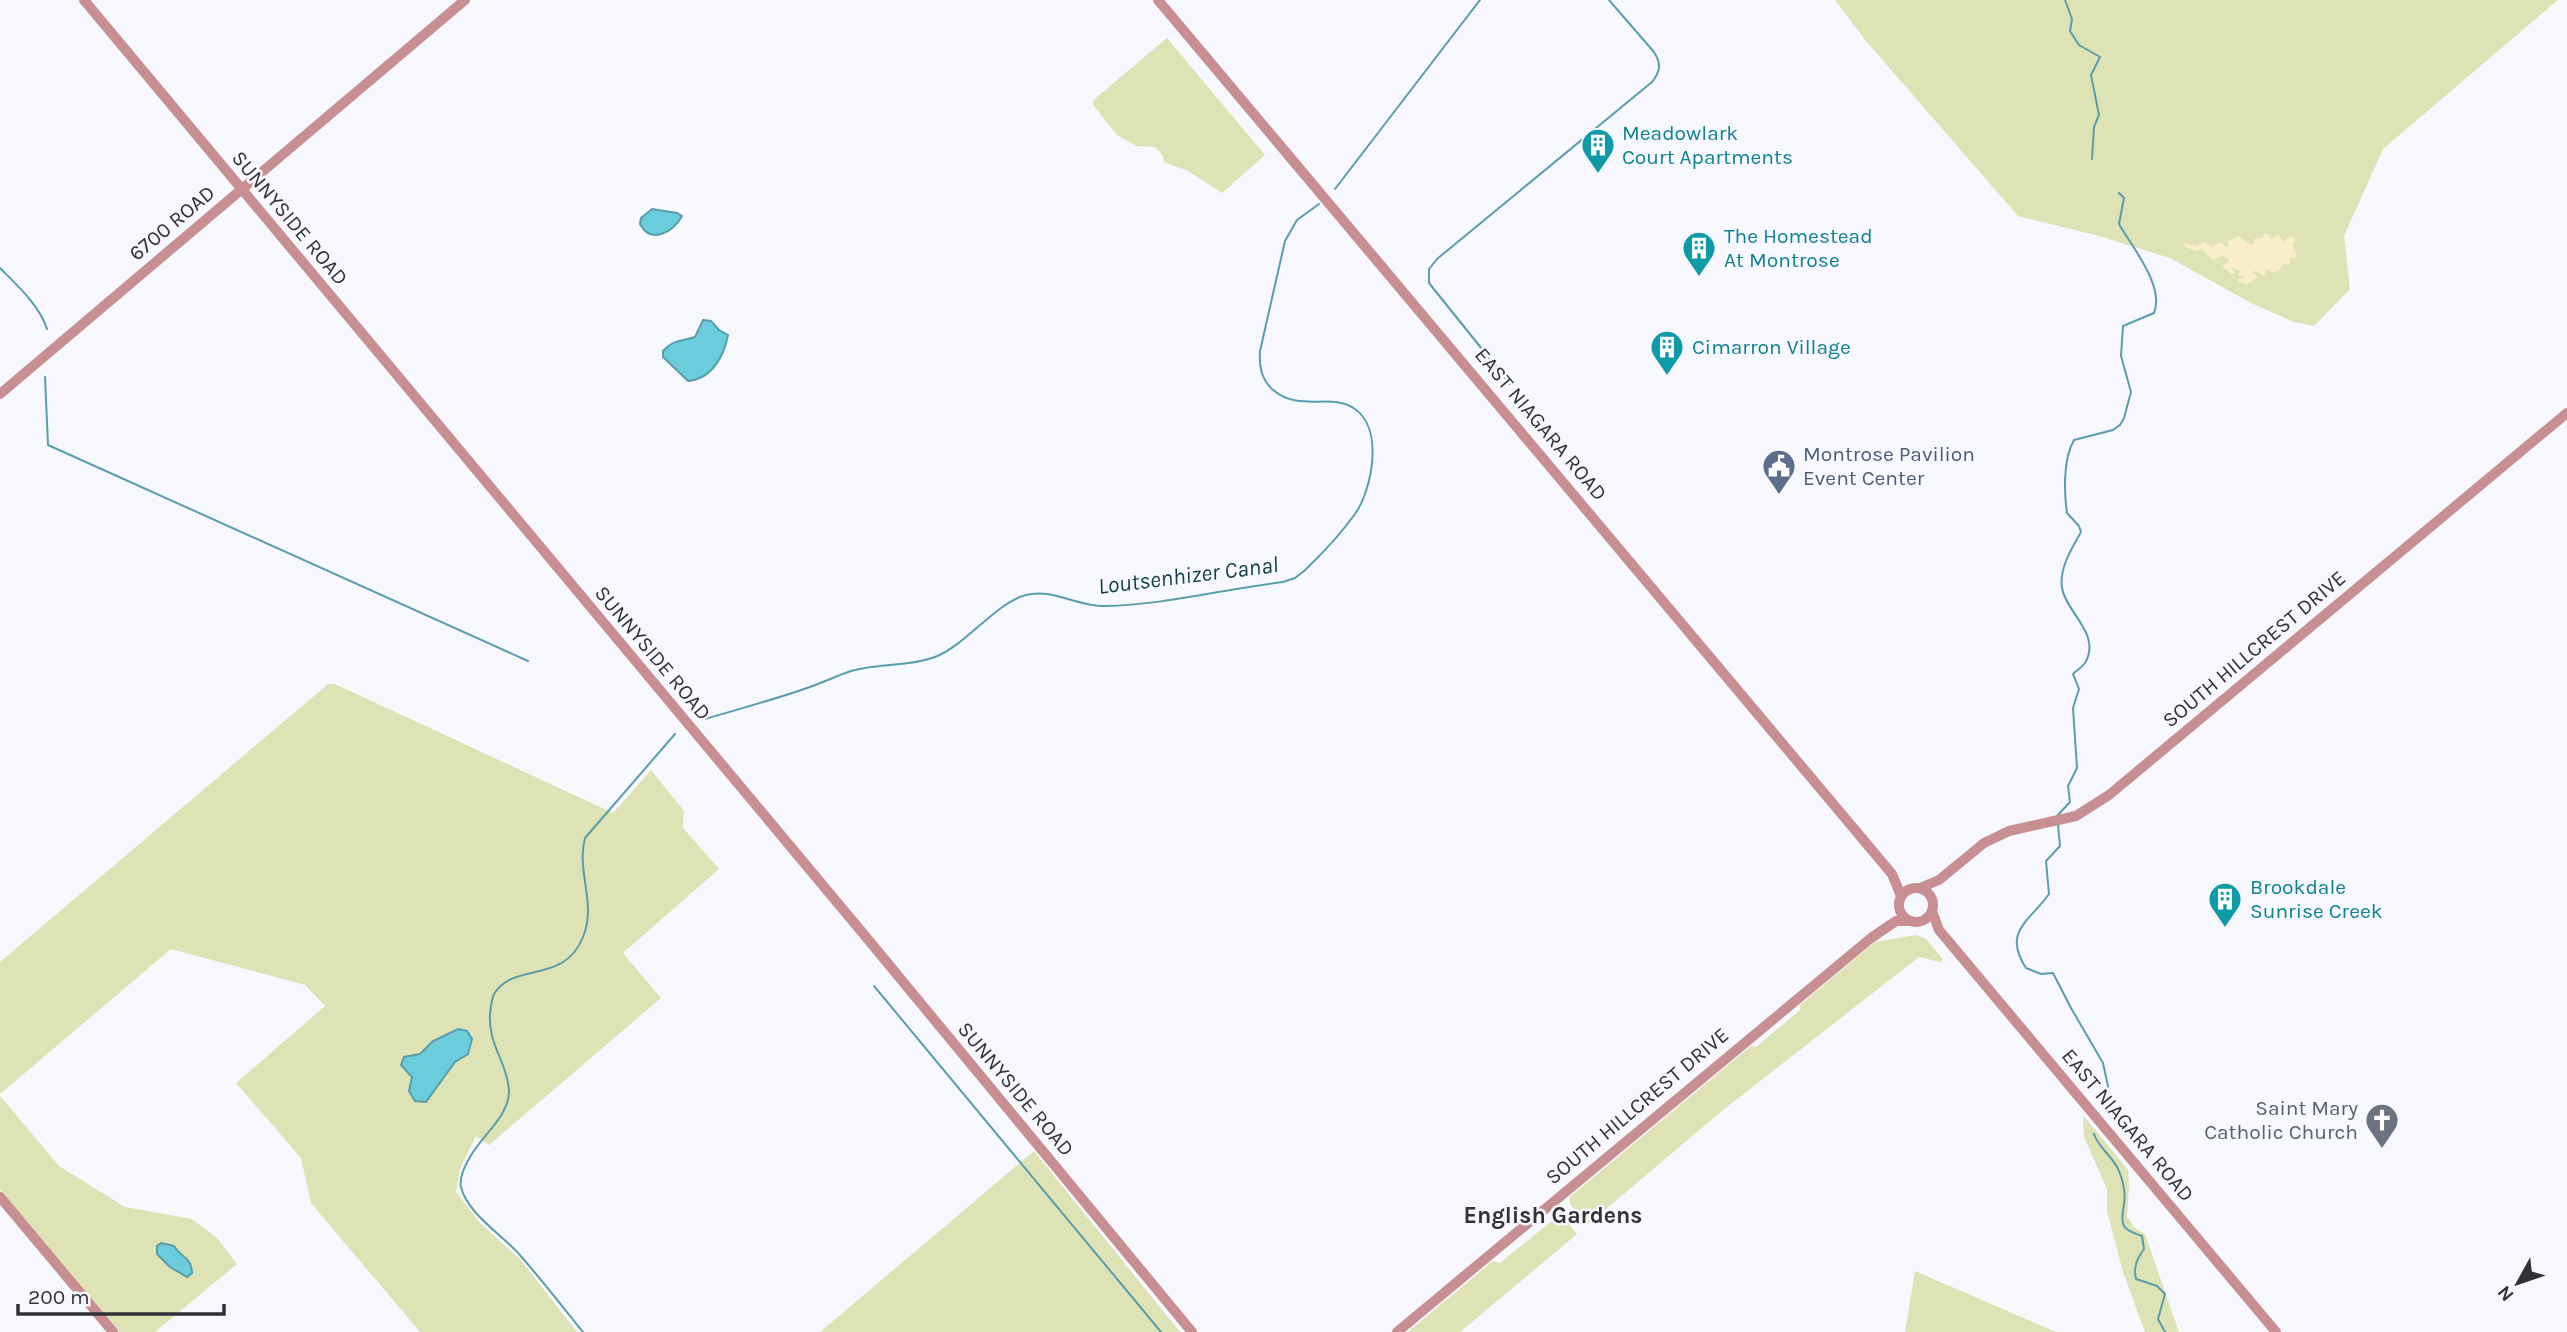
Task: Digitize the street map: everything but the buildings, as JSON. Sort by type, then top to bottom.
[{"type":"street","name":"SUNNYSIDE ROAD","points":[[84,0],[1192,1332]]},
{"type":"street","name":"6700 ROAD","points":[[0,394],[465,0]]},
{"type":"street","name":"EAST NIAGARA ROAD","points":[[1158,0],[1892,874],[1900,898]]},
{"type":"street","name":"SOUTH HILLCREST DRIVE","points":[[1918,888],[1934,884],[1984,842],[2009,831],[2076,816],[2109,795],[2567,413]]},
{"type":"street","name":"EAST NIAGARA ROAD","points":[[1892,874],[1918,888]]},
{"type":"street","name":"SOUTH HILLCREST DRIVE","points":[[1932,906],[1945,875]]},
{"type":"street","points":[[1918,888],[1928,892],[1932,906],[1925,919],[1913,921],[1901,913],[1900,898],[1908,889],[1918,888]]},
{"type":"street","name":"SOUTH HILLCREST DRIVE","points":[[1397,1332],[1871,938],[1887,922],[1900,898]]},
{"type":"street","name":"EAST NIAGARA ROAD","points":[[1932,906],[1936,924],[1950,943],[2276,1332]]},
{"type":"street","name":"SOUTH HILLCREST DRIVE","points":[[1871,938],[1896,921],[1913,921]]},
{"type":"street","name":"EAST NIAGARA ROAD","points":[[1913,921],[1934,931],[1950,943]]},
{"type":"street","points":[[0,1197],[113,1332]]},
{"type":"green space","points":[[1835,0],[2558,0],[2383,149],[2344,236],[2350,289],[2314,326],[2294,322],[2251,303],[2170,258],[2099,236],[2018,216],[1866,41]]},
{"type":"green space","points":[[1167,38],[1265,155],[1222,193],[1188,171],[1164,162],[1162,154],[1155,147],[1137,146],[1117,135],[1094,106],[1093,101],[1098,96]]},
{"type":"green space","points":[[328,684],[335,684],[613,813],[651,770],[684,811],[683,828],[719,869],[623,953],[661,998],[489,1145],[476,1136],[460,1169],[456,1192],[480,1223],[520,1259],[577,1332],[420,1332],[311,1203],[301,1158],[236,1083],[325,1006],[305,985],[171,949],[0,1094],[0,962]]},
{"type":"green space","points":[[1916,935],[1926,939],[1943,959],[1940,962],[1919,957],[1723,1110],[1587,1225],[1570,1204],[1570,1197],[1751,1046],[1756,1047],[1800,1010],[1800,1005],[1875,942]]},
{"type":"green space","points":[[0,1096],[59,1166],[125,1207],[192,1219],[217,1238],[237,1264],[155,1332],[119,1332],[0,1190]]},
{"type":"green space","points":[[2083,1115],[2128,1170],[2127,1217],[2135,1228],[2145,1234],[2179,1332],[2145,1332],[2123,1272],[2107,1211],[2107,1189],[2084,1137]]},
{"type":"green space","points":[[1034,1151],[1180,1332],[820,1332]]},
{"type":"green space","points":[[1562,1216],[1577,1234],[1460,1332],[1408,1332],[1493,1261],[1500,1263],[1549,1223]]},
{"type":"green space","points":[[1915,1271],[2056,1332],[1905,1332]]},
{"type":"sand","points":[[2265,233],[2270,235],[2271,240],[2278,234],[2284,242],[2293,236],[2295,241],[2292,245],[2297,254],[2295,259],[2289,257],[2290,265],[2282,264],[2279,270],[2273,273],[2266,269],[2265,276],[2252,272],[2258,277],[2247,284],[2238,282],[2245,277],[2239,276],[2239,270],[2232,268],[2235,273],[2232,275],[2222,266],[2230,261],[2224,256],[2213,261],[2202,249],[2197,251],[2185,247],[2184,243],[2197,246],[2205,242],[2212,247],[2221,242],[2227,248],[2228,241],[2238,236],[2252,245],[2254,239],[2262,238]]},
{"type":"water","points":[[652,209],[682,216],[668,231],[650,234],[640,224],[641,218]]},
{"type":"water","points":[[703,320],[711,321],[728,335],[716,365],[704,376],[688,381],[663,357],[663,351],[674,343],[695,337]]},
{"type":"water","points":[[458,1029],[467,1031],[472,1039],[468,1054],[455,1062],[426,1102],[415,1101],[409,1091],[412,1077],[401,1065],[404,1057],[420,1054],[433,1041]]},
{"type":"water","points":[[161,1243],[174,1246],[188,1261],[192,1273],[187,1277],[170,1267],[157,1254],[157,1246]]},
{"type":"waterway","name":"Loutsenhizer Canal","points":[[1335,189],[1480,0]]},
{"type":"waterway","points":[[1510,384],[1429,283],[1429,269],[1437,259],[1655,78],[1659,67],[1654,52],[1609,0]]},
{"type":"waterway","points":[[2065,0],[2072,19],[2070,31],[2079,45],[2100,57],[2091,75],[2099,115],[2094,127],[2092,159]]},
{"type":"waterway","points":[[2057,816],[2070,802],[2068,786],[2077,768],[2073,708],[2079,689],[2073,674],[2085,663],[2089,652],[2086,633],[2062,588],[2064,566],[2081,532],[2067,513],[2066,466],[2074,440],[2113,430],[2124,418],[2131,392],[2121,356],[2123,326],[2154,313],[2156,302],[2146,267],[2119,224],[2124,198],[2119,193]]},
{"type":"waterway","name":"Loutsenhizer Canal","points":[[705,719],[813,686],[851,671],[935,657],[958,643],[1004,606],[1026,595],[1046,594],[1095,606],[1127,605],[1283,582],[1304,571],[1331,544],[1355,514],[1366,490],[1372,460],[1370,430],[1355,409],[1336,402],[1305,402],[1284,397],[1273,390],[1263,377],[1260,351],[1285,241],[1297,220],[1319,204]]},
{"type":"waterway","points":[[0,268],[34,304],[47,329]]},
{"type":"waterway","points":[[45,377],[48,445],[528,661]]},
{"type":"waterway","name":"Loutsenhizer Canal","points":[[583,1332],[519,1254],[470,1206],[461,1187],[461,1179],[470,1157],[500,1117],[508,1099],[508,1080],[490,1025],[494,994],[503,984],[514,978],[564,962],[575,952],[587,924],[583,863],[585,838],[675,734]]},
{"type":"waterway","points":[[2058,825],[2060,846],[2046,861],[2049,894],[2021,927],[2017,945],[2026,968],[2041,974],[2053,973],[2103,1063],[2108,1086],[2106,1111]]},
{"type":"waterway","points":[[874,986],[1161,1332]]},
{"type":"waterway","points":[[2094,1134],[2122,1179],[2125,1195],[2122,1217],[2124,1225],[2129,1231],[2142,1236],[2144,1249],[2136,1263],[2136,1279],[2157,1286],[2165,1294],[2158,1319],[2165,1332]]},
{"type":"place","name":"Meadowlark Court Apartments","points":[[1598,175]]},
{"type":"place","name":"The Homestead At Montrose","points":[[1699,278]]},
{"type":"place","name":"Cimarron Village","points":[[1667,377]]},
{"type":"place","name":"Montrose Pavilion Event Center","points":[[1779,496]]},
{"type":"place","name":"Brookdale Sunrise Creek","points":[[2225,929]]},
{"type":"place","name":"Saint Mary Catholic Church","points":[[2382,1150]]},
{"type":"district","name":"English Gardens","points":[[1553,1215]]}]
